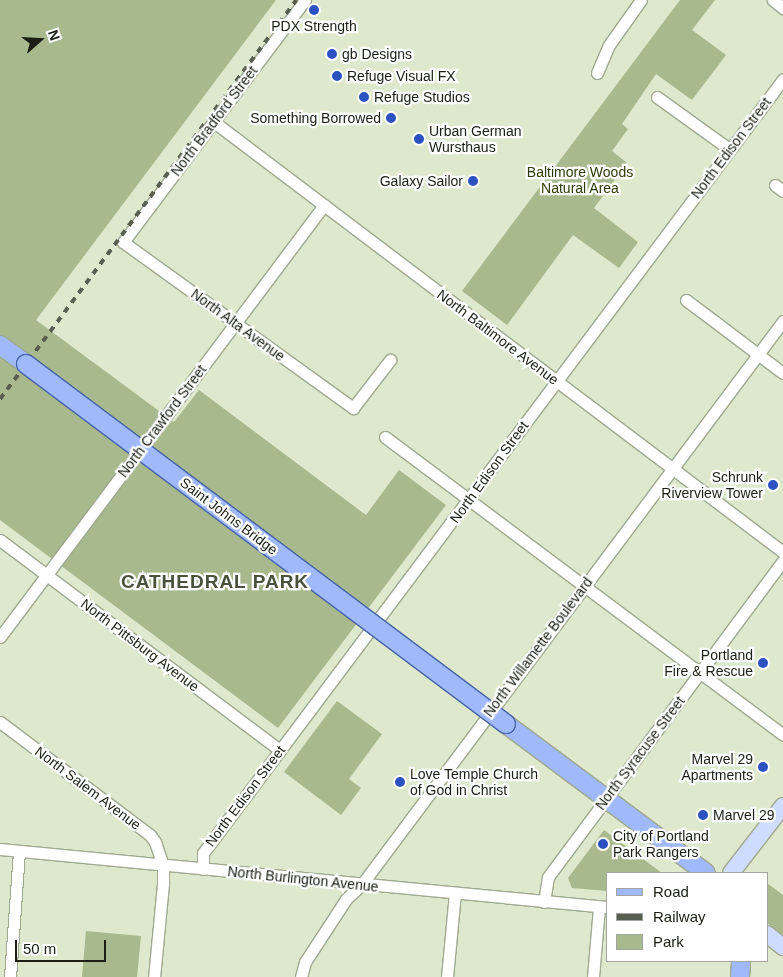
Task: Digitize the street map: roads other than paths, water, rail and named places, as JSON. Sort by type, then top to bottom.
[{"type":"main road","name":"Saint Johns Bridge","points":[[0,345],[705,872]]},
{"type":"main road","points":[[732,872],[783,806]]},
{"type":"main road","points":[[768,935],[783,947]]},
{"type":"main road","points":[[740,977],[741,962]]},
{"type":"street","name":"North Bradford Street","points":[[123,242],[305,0]]},
{"type":"street","points":[[597,73],[609,45],[641,0]]},
{"type":"street","points":[[772,0],[783,8]]},
{"type":"street","name":"North Edison Street","points":[[203,869],[203,852],[469,500],[783,79]]},
{"type":"street","points":[[657,97],[729,149]]},
{"type":"street","name":"North Baltimore Avenue","points":[[214,122],[783,552]]},
{"type":"street","name":"North Crawford Street","points":[[0,637],[324,205]]},
{"type":"street","name":"North Alta Avenue","points":[[123,242],[353,408],[390,360]]},
{"type":"street","points":[[686,300],[783,373]]},
{"type":"street","name":"North Willamette Boulevard","points":[[301,977],[305,962],[346,899],[362,884],[783,321]]},
{"type":"street","points":[[385,437],[783,735]]},
{"type":"street","name":"North Pittsburg Avenue","points":[[0,540],[280,750]]},
{"type":"street","name":"North Syracuse Street","points":[[544,902],[548,877],[783,561]]},
{"type":"street","name":"North Salem Avenue","points":[[0,722],[150,834],[162,865]]},
{"type":"street","name":"North Burlington Avenue","points":[[0,849],[603,907]]},
{"type":"street","points":[[10,977],[20,851]]},
{"type":"street","points":[[154,977],[162,865]]},
{"type":"street","points":[[447,977],[455,893]]},
{"type":"street","points":[[593,977],[603,907]]},
{"type":"railway","points":[[0,399],[296,0]]},
{"type":"place","name":"PDX Strength","points":[[314,10]]},
{"type":"place","name":"gb Designs","points":[[332,54]]},
{"type":"place","name":"Refuge Visual FX","points":[[337,76]]},
{"type":"place","name":"Refuge Studios","points":[[364,97]]},
{"type":"place","name":"Something Borrowed","points":[[391,118]]},
{"type":"place","name":"Urban German Wursthaus","points":[[419,139]]},
{"type":"place","name":"Galaxy Sailor","points":[[473,181]]},
{"type":"place","name":"Schrunk Riverview Tower","points":[[773,485]]},
{"type":"place","name":"Portland Fire & Rescue","points":[[763,663]]},
{"type":"place","name":"Marvel 29 Apartments","points":[[763,767]]},
{"type":"place","name":"Love Temple Church of God in Christ","points":[[400,782]]},
{"type":"place","name":"Marvel 29","points":[[703,815]]},
{"type":"place","name":"City of Portland Park Rangers","points":[[603,844]]},
{"type":"district","name":"CATHEDRAL PARK","points":[[215,582]]},
{"type":"park label","name":"Baltimore Woods Natural Area","points":[[580,180]]}]
